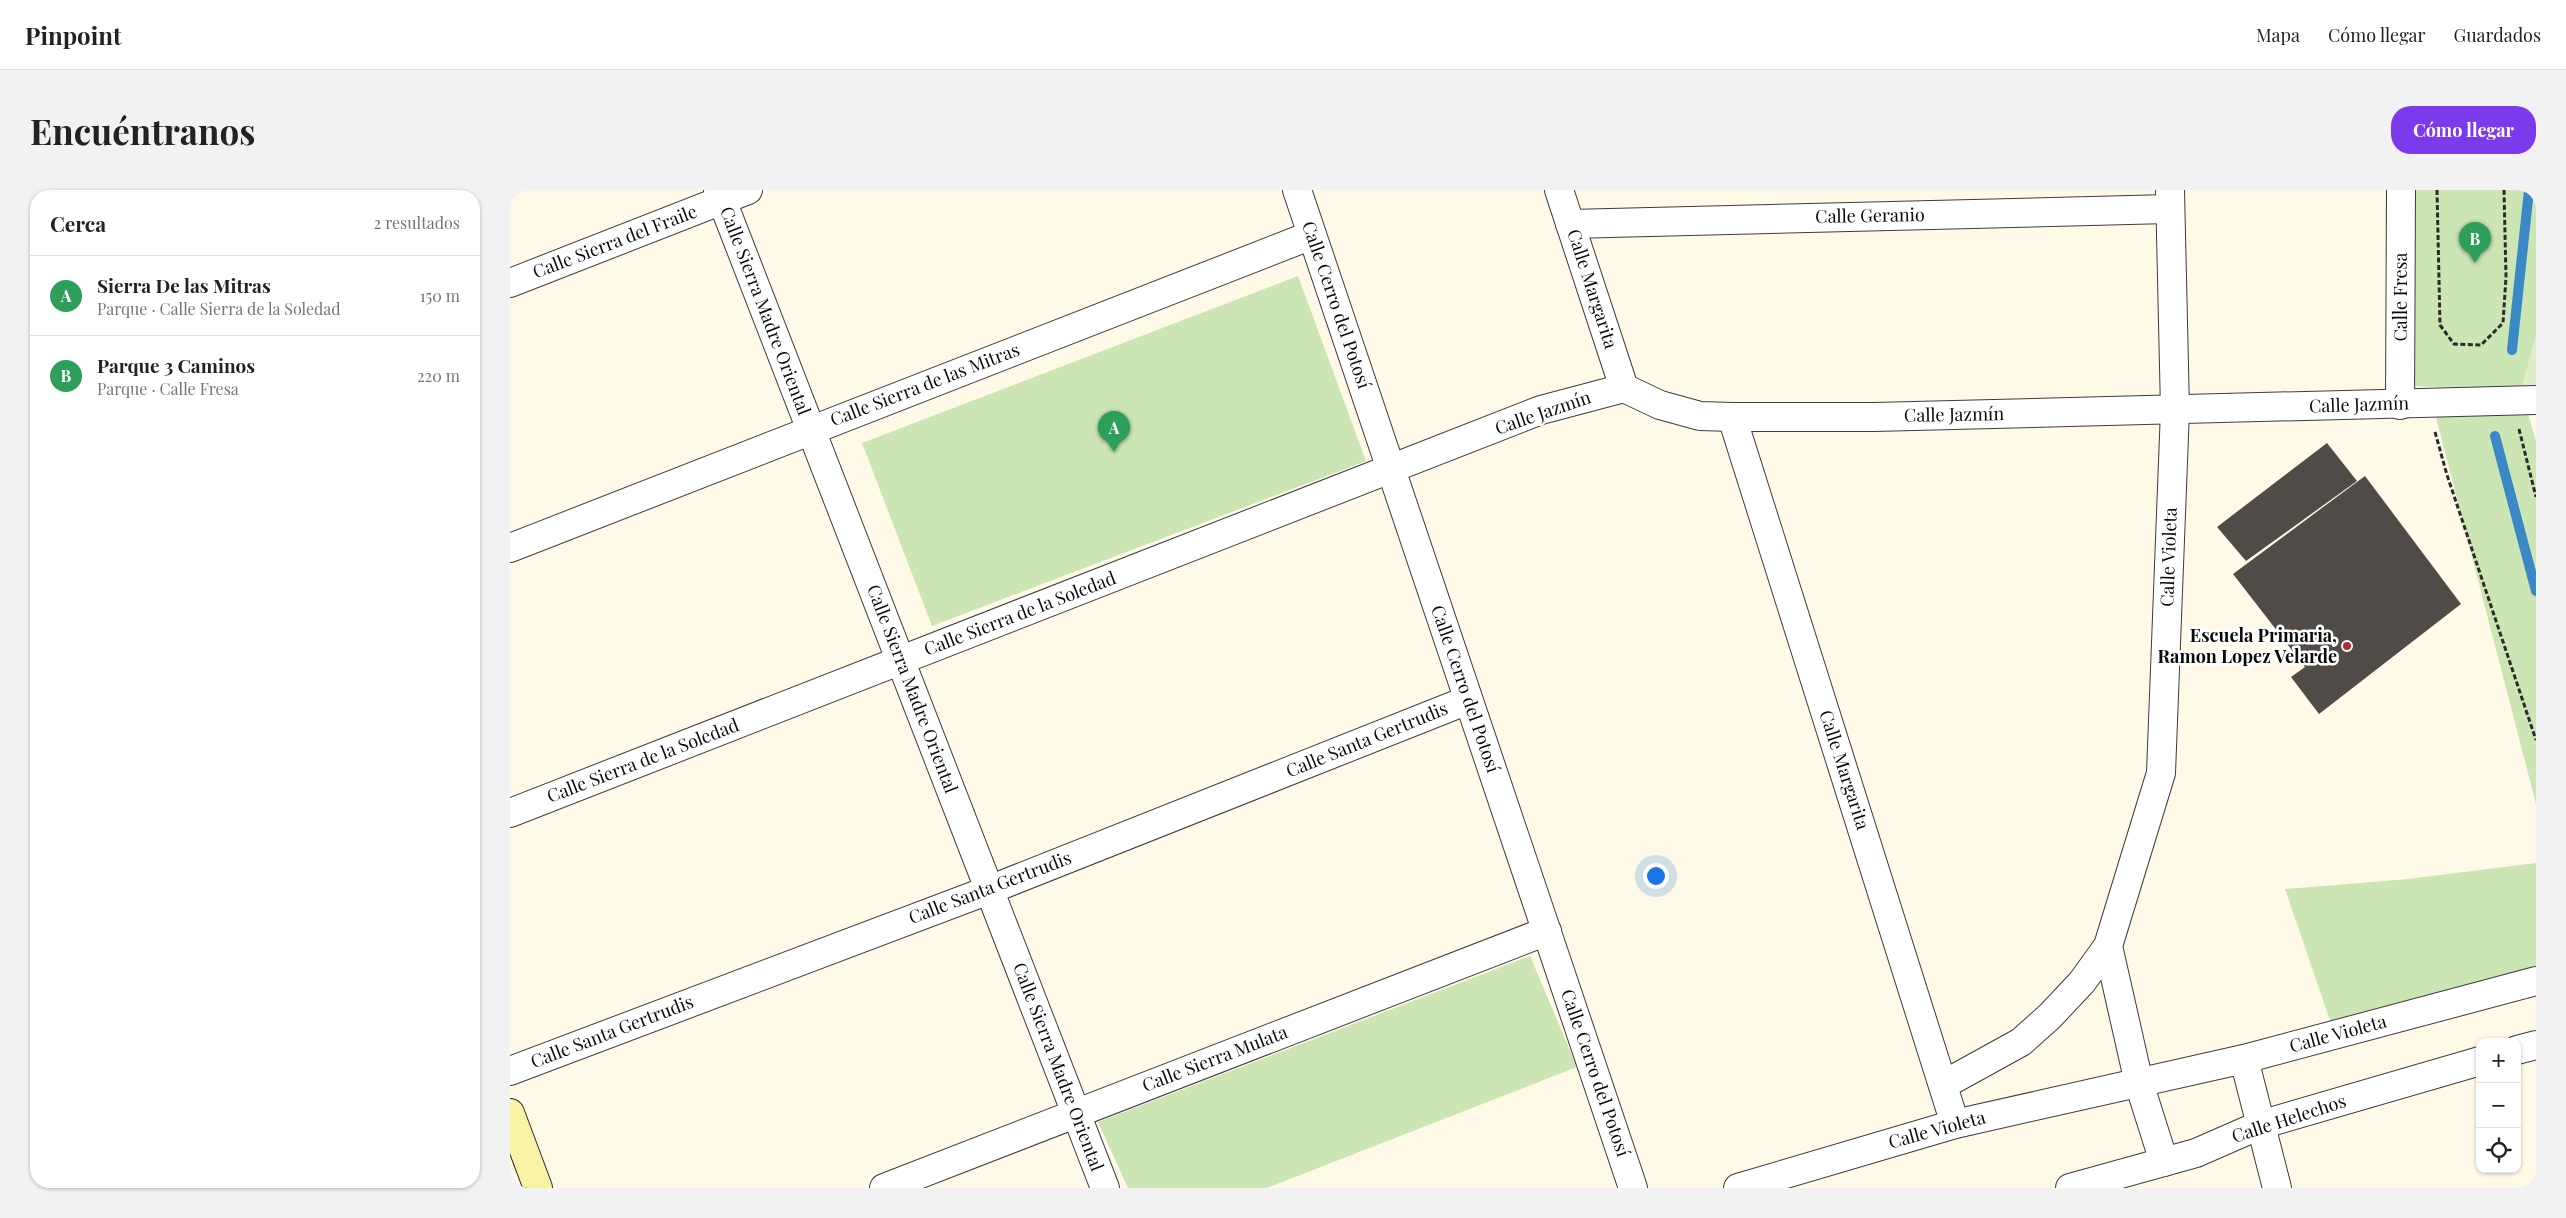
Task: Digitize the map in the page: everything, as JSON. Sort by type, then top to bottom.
[{"type":"street","name":"Calle Sierra del Fraile","points":[[510,282],[720,195],[748,190]]},
{"type":"street","name":"Calle Cerro del Potosí","points":[[1297,190],[1633,1188]]},
{"type":"street","name":"Calle Margarita","points":[[1559,190],[1624,388]]},
{"type":"street","name":"Calle Fresa","points":[[2400,404],[2401,190]]},
{"type":"street","name":"Calle Sierra Madre Oriental","points":[[720,195],[1105,1188]]},
{"type":"street","name":"Calle Geranio","points":[[1570,224],[2169,200]]},
{"type":"street","name":"Calle Violeta","points":[[1943,1085],[2021,1042],[2050,1016],[2082,982],[2108,946],[2161,773],[2175,410],[2169,200]]},
{"type":"street","name":"Calle Sierra de las Mitras","points":[[510,548],[1312,235]]},
{"type":"street","name":"Calle Jazmín","points":[[1391,469],[1541,410],[1624,388],[1660,405],[1700,416],[1732,417],[1874,417],[2524,400]]},
{"type":"street","name":"Calle Margarita","points":[[1732,417],[1955,1124]]},
{"type":"street","name":"Calle Sierra de la Soledad","points":[[510,813],[1391,469]]},
{"type":"street","name":"Calle Santa Gertrudis","points":[[510,1071],[989,890],[1468,700]]},
{"type":"street","name":"Calle Sierra Mulata","points":[[884,1188],[1547,931]]},
{"type":"street","name":"Calle Violeta","points":[[2108,946],[2139,1083],[2164,1162]]},
{"type":"street","name":"Calle Violeta","points":[[1738,1188],[1955,1124],[2244,1059],[2536,981]]},
{"type":"street","points":[[2521,1049],[2536,1045]]},
{"type":"street","points":[[2244,1059],[2277,1188]]},
{"type":"street","name":"Calle Helechos","points":[[2070,1188],[2196,1153],[2260,1125],[2476,1062]]},
{"type":"street","points":[[510,1113],[538,1188]]},
{"type":"path","points":[[2437,190],[2440,325],[2454,344],[2481,345],[2503,323],[2506,276],[2504,190]]},
{"type":"path","points":[[2524,400],[2536,497]]},
{"type":"path","points":[[2427,403],[2447,475],[2536,740]]},
{"type":"green space","points":[[2415,190],[2536,190],[2536,336],[2521,391],[2536,441],[2536,804],[2433,406],[2518,391],[2411,386]]},
{"type":"green space","points":[[1298,276],[1366,461],[932,626],[862,443]]},
{"type":"green space","points":[[2536,336],[2536,390],[2521,391]]},
{"type":"green space","points":[[2536,863],[2536,968],[2334,1032],[2285,889],[2408,879]]},
{"type":"green space","points":[[1530,956],[1577,1067],[1267,1188],[1128,1188],[1098,1122]]},
{"type":"building","points":[[2327,443],[2357,481],[2246,561],[2217,527]]},
{"type":"building","points":[[2365,476],[2461,604],[2319,714],[2291,677],[2305,667],[2233,574]]},
{"type":"waterway","points":[[2512,350],[2529,190]]},
{"type":"waterway","points":[[2495,436],[2536,591]]},
{"type":"place","name":"Parque 3 Caminos","points":[[2475,263]]},
{"type":"place","name":"Sierra De las Mitras","points":[[1114,452]]},
{"type":"place","name":"Escuela Primaria, Ramon Lopez Velarde","points":[[2347,646]]}]
